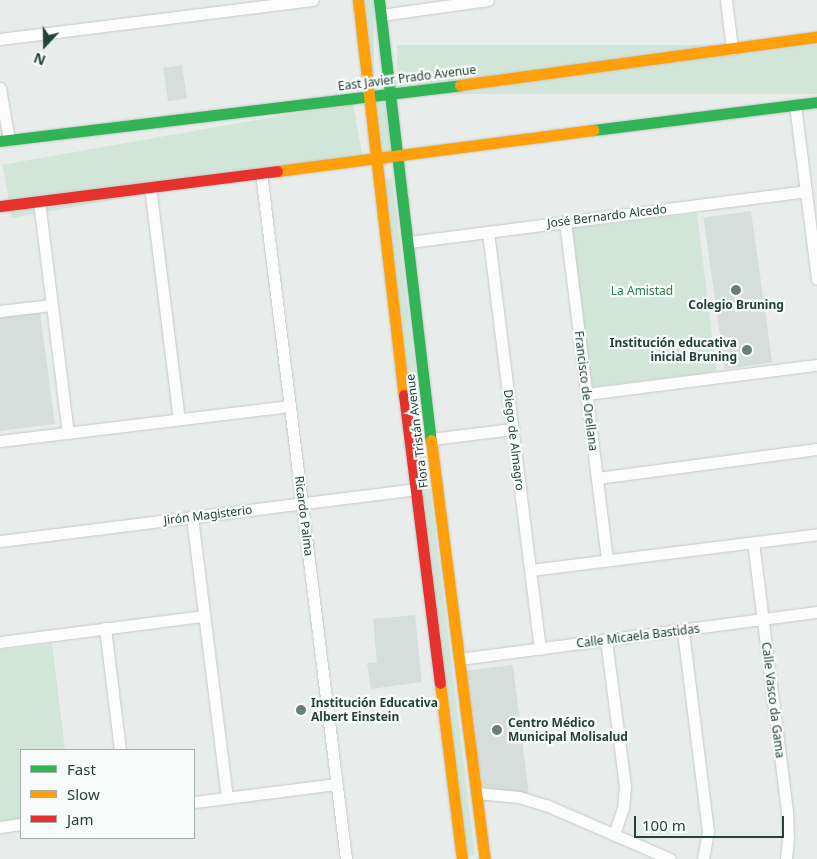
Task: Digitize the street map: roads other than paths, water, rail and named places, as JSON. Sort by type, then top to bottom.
[{"type":"main road","name":"Flora Tristán Avenue","points":[[358,0],[370,96],[375,159],[462,859]]},
{"type":"main road","name":"Flora Tristán Avenue","points":[[379,0],[399,156],[431,439],[485,859]]},
{"type":"main road","name":"East Javier Prado Avenue","points":[[4,140],[391,94],[817,37]]},
{"type":"main road","points":[[0,206],[817,102]]},
{"type":"street","points":[[0,39],[272,2],[312,0]]},
{"type":"street","points":[[381,15],[488,0]]},
{"type":"street","points":[[726,0],[732,49]]},
{"type":"street","points":[[0,88],[4,140]]},
{"type":"street","points":[[795,106],[817,279]]},
{"type":"street","name":"Ricardo Palma","points":[[261,174],[346,859]]},
{"type":"street","points":[[150,187],[180,419]]},
{"type":"street","name":"José Bernardo Alcedo","points":[[409,242],[806,191]]},
{"type":"street","points":[[39,201],[68,433]]},
{"type":"street","name":"Francisco de Orellana","points":[[565,222],[607,560]]},
{"type":"street","name":"Diego de Almagro","points":[[488,232],[540,649]]},
{"type":"street","points":[[0,311],[52,305]]},
{"type":"street","points":[[586,394],[817,365]]},
{"type":"street","points":[[0,441],[290,406]]},
{"type":"street","points":[[431,439],[513,429]]},
{"type":"street","points":[[597,478],[817,449]]},
{"type":"street","name":"Jirón Magisterio","points":[[0,541],[416,489]]},
{"type":"street","points":[[192,518],[227,798]]},
{"type":"street","points":[[530,570],[817,534]]},
{"type":"street","name":"Calle Vasco da Gama","points":[[753,542],[787,811],[788,839],[786,859]]},
{"type":"street","name":"Calle Micaela Bastidas","points":[[459,659],[817,612]]},
{"type":"street","points":[[0,642],[204,616]]},
{"type":"street","points":[[105,628],[120,749]]},
{"type":"street","points":[[683,631],[708,831],[703,859]]},
{"type":"street","points":[[606,640],[625,793],[621,816],[614,834]]},
{"type":"street","points":[[195,802],[337,784]]},
{"type":"street","points":[[477,793],[519,797],[546,805],[670,859]]},
{"type":"street","points":[[0,827],[20,824]]},
{"type":"place","name":"Colegio Bruning","points":[[736,290]]},
{"type":"place","name":"Institución educativa inicial Bruning","points":[[747,350]]},
{"type":"place","name":"Institución Educativa Albert Einstein","points":[[301,710]]},
{"type":"place","name":"Centro Médico Municipal Molisalud","points":[[497,730]]},
{"type":"park label","name":"La Amistad","points":[[642,291]]}]
